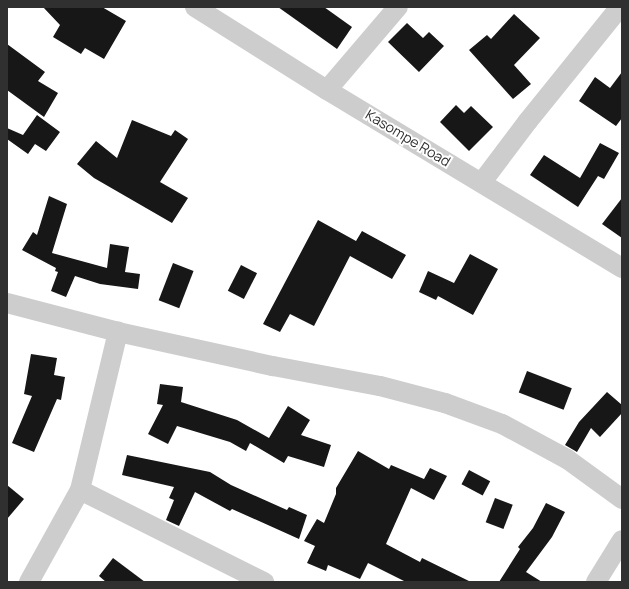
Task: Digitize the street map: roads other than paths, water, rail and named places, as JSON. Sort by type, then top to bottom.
[{"type":"street","name":"Kasompe Road","points":[[195,7],[326,90],[482,182],[622,268]]},
{"type":"street","points":[[326,90],[398,7]]},
{"type":"street","points":[[482,182],[620,7]]},
{"type":"street","points":[[7,303],[118,332],[273,366],[380,386],[445,402],[502,424],[567,459],[622,499]]},
{"type":"street","points":[[29,582],[80,490],[118,332]]},
{"type":"street","points":[[80,490],[264,582]]},
{"type":"street","points":[[596,582],[622,540]]}]
